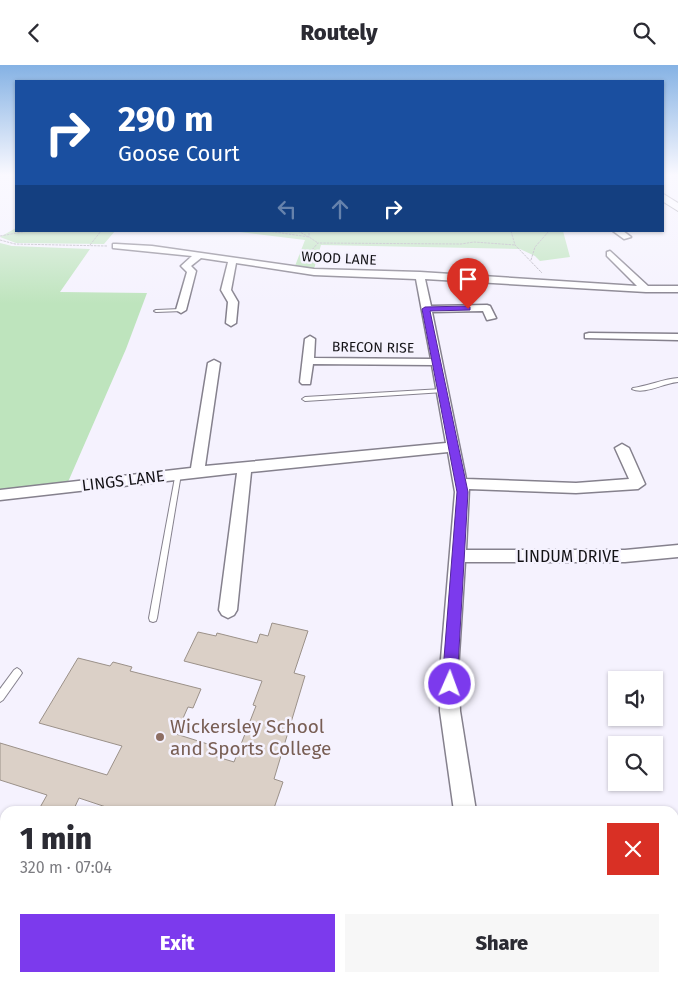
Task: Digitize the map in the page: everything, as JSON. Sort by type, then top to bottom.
[{"type":"street","points":[[615,232],[627,237]]},
{"type":"street","name":"WOOD LANE","points":[[116,246],[152,248],[295,270],[420,275],[646,289],[678,289]]},
{"type":"street","points":[[610,254],[646,289]]},
{"type":"street","points":[[181,311],[192,274],[192,271],[186,266],[198,256]]},
{"type":"street","points":[[231,323],[233,302],[226,290],[232,261]]},
{"type":"street","points":[[420,275],[425,309],[461,483],[458,555],[449,671],[450,711],[464,806]]},
{"type":"street","points":[[425,309],[487,309],[491,318]]},
{"type":"street","points":[[589,336],[676,340]]},
{"type":"street","name":"BRECON RISE","points":[[306,382],[310,339]]},
{"type":"street","name":"BRECON RISE","points":[[308,361],[354,361],[368,363],[436,362]]},
{"type":"street","points":[[197,472],[214,363]]},
{"type":"street","name":"LINGS LANE","points":[[0,495],[178,474],[454,447]]},
{"type":"street","points":[[461,483],[576,488],[638,484],[622,448]]},
{"type":"street","points":[[228,610],[245,467]]},
{"type":"street","name":"LINDUM DRIVE","points":[[458,555],[625,557],[678,551]]},
{"type":"lane","points":[[156,311],[181,311]]},
{"type":"lane","points":[[635,389],[651,387],[658,382],[678,380]]},
{"type":"lane","points":[[305,399],[442,391]]},
{"type":"lane","points":[[152,618],[178,474]]},
{"type":"lane","points":[[0,697],[17,673]]},
{"type":"path","points":[[9,234],[15,231]]},
{"type":"path","points":[[0,236],[22,232]]},
{"type":"path","points":[[90,245],[100,232]]},
{"type":"path","points":[[275,232],[308,237]]},
{"type":"path","points":[[300,232],[318,243],[381,244],[420,242],[461,244],[500,242],[515,245]]},
{"type":"path","points":[[308,237],[309,232]]},
{"type":"path","points":[[510,232],[515,245],[531,260],[549,282]]},
{"type":"path","points":[[531,260],[536,247],[548,232]]},
{"type":"path","points":[[0,239],[15,244],[116,246]]},
{"type":"path","points":[[295,270],[306,254],[318,243]]},
{"type":"green space","points":[[15,229],[15,232],[114,232],[104,244],[16,243],[0,237]]},
{"type":"green space","points":[[240,232],[563,232],[570,257],[540,261],[535,256],[520,249],[321,245],[314,269],[295,266],[305,240]]},
{"type":"green space","points":[[0,243],[12,246],[90,249],[60,292],[147,293],[126,349],[68,482],[0,490]]},
{"type":"building","points":[[272,623],[308,631],[294,673],[305,676],[274,779],[283,782],[275,806],[103,806],[79,798],[75,806],[41,806],[47,795],[0,780],[0,743],[107,775],[122,746],[39,723],[78,658],[110,666],[113,662],[132,667],[130,671],[201,689],[193,708],[188,707],[176,734],[214,746],[211,755],[234,762],[256,706],[253,705],[262,681],[184,661],[198,632],[216,636],[217,633],[257,643],[260,634],[268,636]]},
{"type":"place","name":"Wickersley School and Sports College","points":[[160,737]]},
{"type":"route","points":[[450,684],[449,671],[462,492],[425,309],[468,309]]}]
